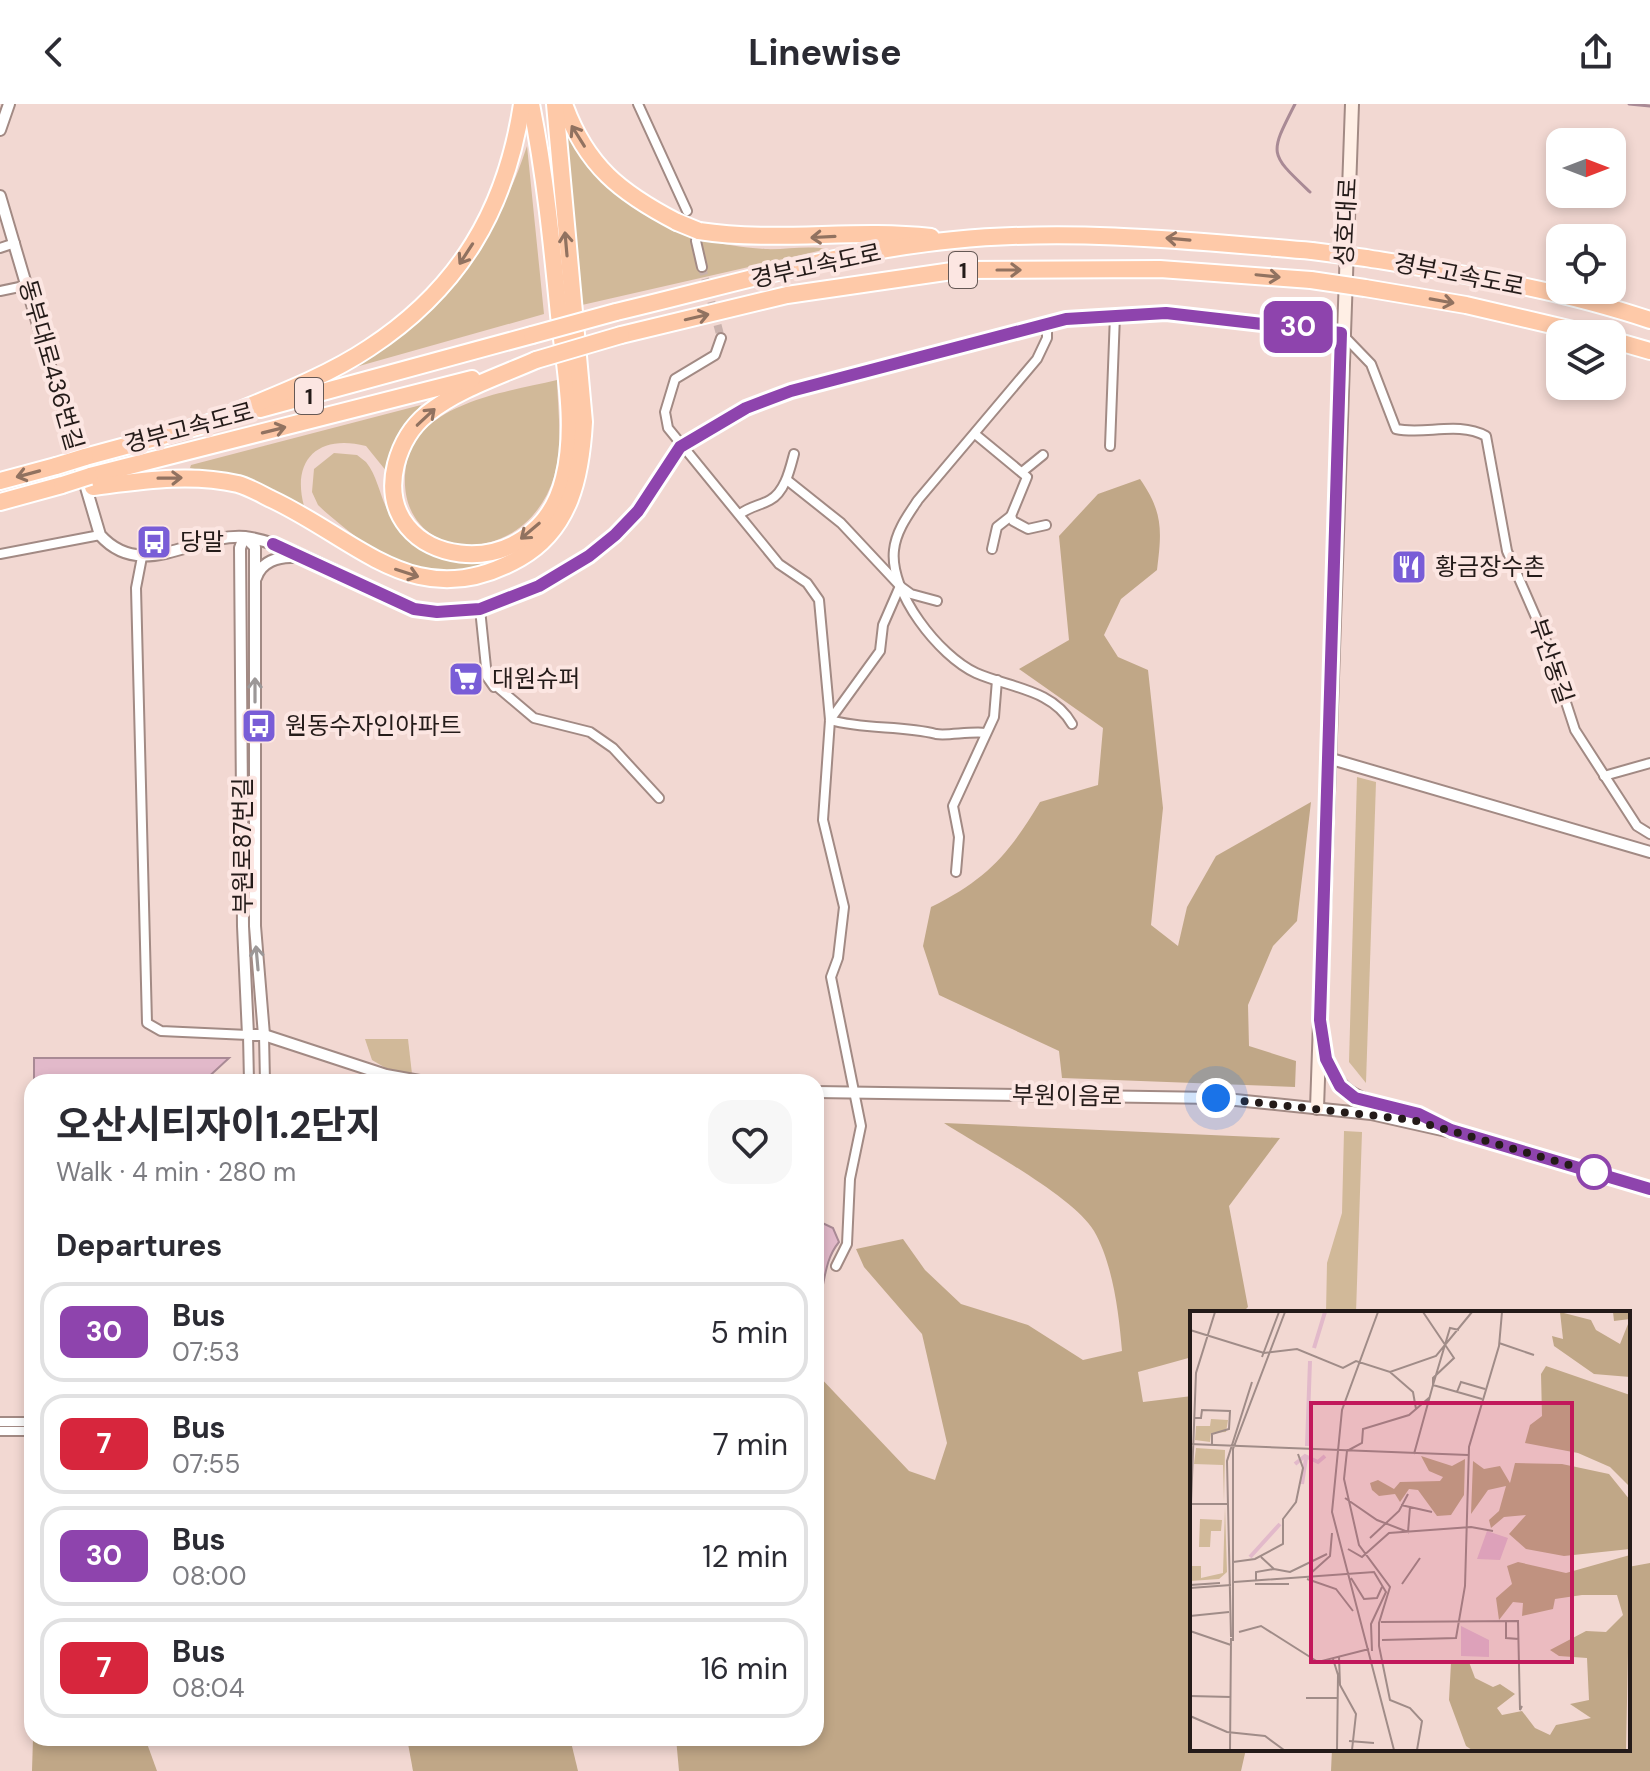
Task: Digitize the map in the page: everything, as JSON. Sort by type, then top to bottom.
[{"type":"highway","points":[[209,423],[356,355],[437,294],[488,219],[509,170],[522,104]]},
{"type":"highway","points":[[531,104],[543,164],[568,398],[569,449],[564,480],[552,509],[532,533],[503,550],[469,556],[435,548],[408,526],[394,492],[394,475],[402,443],[424,415],[446,401],[536,360]]},
{"type":"highway","points":[[5,501],[91,481],[171,477],[240,484],[295,510],[383,565],[416,577],[447,580],[479,577],[535,549],[554,530],[570,503],[582,460],[584,422],[555,104]]},
{"type":"highway","points":[[564,104],[571,124],[598,168],[632,198],[682,216],[697,236],[900,233],[956,240]]},
{"type":"highway","name":"경부고속도로","points":[[0,481],[616,312],[832,261],[956,240],[1156,237],[1312,251],[1477,276],[1603,304],[1650,320]]},
{"type":"highway","name":"경부고속도로","points":[[91,481],[431,392],[621,335],[787,295],[959,270],[1160,269],[1311,280],[1466,305],[1546,324]]},
{"type":"highway","points":[[1626,344],[1650,351]]},
{"type":"main road","name":"성호대로","points":[[1317,1108],[1341,333],[1352,104]]},
{"type":"street","points":[[0,130],[9,104]]},
{"type":"street","points":[[638,104],[682,216]]},
{"type":"street","name":"동부대로436번길","points":[[0,196],[29,285],[100,535]]},
{"type":"street","points":[[697,236],[702,267]]},
{"type":"street","points":[[0,248],[15,243]]},
{"type":"street","points":[[0,291],[29,285]]},
{"type":"street","points":[[0,554],[100,535],[117,550],[142,557],[244,537],[301,557],[414,609],[437,612],[480,609],[539,586],[606,542],[638,511],[680,447],[746,408],[791,391],[1047,323],[1115,315],[1188,315],[1341,333]]},
{"type":"street","points":[[1110,446],[1115,315]]},
{"type":"street","points":[[1047,323],[1047,338],[1037,359],[918,500],[903,522],[893,553],[900,586],[931,637],[958,662],[1055,704],[1072,724]]},
{"type":"street","name":"부산동길","points":[[1341,333],[1371,364],[1396,429],[1433,432],[1446,428],[1486,436],[1507,551],[1545,638],[1575,730],[1637,826],[1650,834]]},
{"type":"street","points":[[721,338],[715,355],[681,374],[672,386],[665,412],[668,428],[680,447],[740,514],[779,564],[807,583],[819,600],[830,720],[823,820],[844,907],[838,958],[831,977],[861,1126],[850,1179],[847,1244],[836,1266]]},
{"type":"street","points":[[975,434],[1022,472],[1027,484],[1011,516],[997,527],[992,549]]},
{"type":"street","points":[[740,514],[753,504],[771,500],[787,480],[794,454]]},
{"type":"street","points":[[1022,472],[1043,455]]},
{"type":"street","points":[[787,480],[841,523],[900,586],[911,594],[937,601]]},
{"type":"street","points":[[1011,516],[1013,521],[1028,529],[1046,525]]},
{"type":"street","name":"부원로87번길","points":[[248,1035],[243,926],[240,548],[244,537],[255,547],[255,926],[264,1035]]},
{"type":"street","points":[[255,579],[259,568],[269,562],[284,556],[301,557]]},
{"type":"street","points":[[142,557],[136,588],[147,1023],[161,1031],[264,1035],[383,1074]]},
{"type":"street","points":[[830,720],[880,651],[883,625],[900,586]]},
{"type":"street","points":[[480,609],[487,677],[495,686],[534,718],[590,732],[659,798]]},
{"type":"street","points":[[956,872],[959,837],[953,806],[994,717],[997,680]]},
{"type":"street","points":[[830,720],[861,727],[920,728],[940,734],[986,733]]},
{"type":"street","points":[[1328,758],[1650,852]]},
{"type":"street","points":[[1604,776],[1650,763]]},
{"type":"street","points":[[243,796],[255,796]]},
{"type":"street","points":[[1320,1020],[1326,1059],[1340,1086],[1355,1098],[1419,1114],[1451,1130],[1650,1189]]},
{"type":"street","points":[[248,1035],[249,1074]]},
{"type":"street","points":[[264,1035],[265,1074]]},
{"type":"street","name":"부원이음로","points":[[824,1092],[1216,1098],[1413,1120],[1451,1130]]},
{"type":"street","points":[[0,1422],[24,1422]]},
{"type":"street","points":[[0,1431],[24,1431]]},
{"type":"shaded area","points":[[566,132],[584,159],[626,202],[649,218],[675,230],[703,239],[765,249],[827,249],[582,305]]},
{"type":"shaded area","points":[[527,146],[544,314],[345,370],[407,327],[458,276],[498,215]]},
{"type":"shaded area","points":[[557,380],[557,465],[539,508],[518,529],[493,541],[467,545],[442,540],[422,526],[409,505],[405,475],[411,449],[422,432],[456,408],[506,391]]},
{"type":"shaded area","points":[[421,405],[401,430],[387,472],[366,446],[335,444],[313,454],[302,475],[304,506],[254,481],[190,468],[191,465]]},
{"type":"shaded area","points":[[334,453],[357,455],[366,462],[395,523],[419,546],[448,558],[500,558],[476,569],[448,572],[418,569],[385,557],[318,505],[312,492],[314,469]]},
{"type":"shaded area","points":[[1140,479],[1153,502],[1159,522],[1157,570],[1121,599],[1104,635],[1118,657],[1148,670],[1163,808],[1151,925],[1178,946],[1187,907],[1216,856],[1311,802],[1297,921],[1273,946],[1248,1005],[1249,1046],[1296,1061],[1295,1087],[1062,1078],[1059,1051],[939,995],[923,946],[931,907],[967,886],[994,864],[1040,802],[1098,785],[1103,728],[1019,669],[1069,640],[1059,536],[1098,494]]},
{"type":"shaded area","points":[[1357,777],[1376,782],[1366,1083],[1349,1062]]},
{"type":"shaded area","points":[[365,1039],[408,1039],[412,1074],[389,1070],[372,1060]]},
{"type":"shaded area","points":[[34,1058],[229,1058],[212,1074],[34,1074]]},
{"type":"shaded area","points":[[944,1123],[1280,1138],[1229,1206],[1248,1307],[1244,1311],[1190,1311],[1190,1358],[1138,1372],[1143,1402],[1190,1396],[1190,1751],[1246,1751],[1241,1771],[679,1771],[677,1746],[824,1746],[824,1381],[909,1471],[935,1480],[947,1443],[922,1334],[864,1267],[856,1249],[903,1239],[925,1270],[961,1304],[1028,1325],[1083,1360],[1122,1351],[1110,1274],[1094,1231],[1067,1203]]},
{"type":"shaded area","points":[[1344,1131],[1362,1132],[1356,1311],[1326,1311],[1327,1263],[1342,1213]]},
{"type":"shaded area","points":[[824,1224],[833,1228],[839,1242],[824,1280]]},
{"type":"shaded area","points":[[1650,1563],[1650,1771],[1331,1771],[1332,1751],[1630,1751],[1630,1567]]},
{"type":"shaded area","points":[[33,1746],[148,1746],[157,1771],[32,1771]]},
{"type":"shaded area","points":[[408,1746],[572,1746],[578,1771],[413,1771]]},
{"type":"waterway","points":[[1295,104],[1281,134],[1277,152],[1287,169],[1310,192]]},
{"type":"waterway","points":[[1629,104],[1650,106]]},
{"type":"tunnel","points":[[702,267],[721,338]]},
{"type":"bus line","name":"30","points":[[273,544],[414,609],[437,612],[480,609],[539,586],[589,556],[638,511],[667,462],[680,447],[722,420],[791,391],[1066,319],[1166,313],[1267,322],[1341,333],[1320,1020],[1326,1059],[1340,1086],[1355,1098],[1419,1114],[1451,1130],[1650,1189]]},
{"type":"place","name":"당말","points":[[154,542]]},
{"type":"place","name":"황금장수촌","points":[[1409,567]]},
{"type":"place","name":"대원슈퍼","points":[[466,679]]},
{"type":"place","name":"원동수자인아파트","points":[[259,726]]},
{"type":"route","points":[[1216,1098],[1413,1120],[1594,1172]]}]
